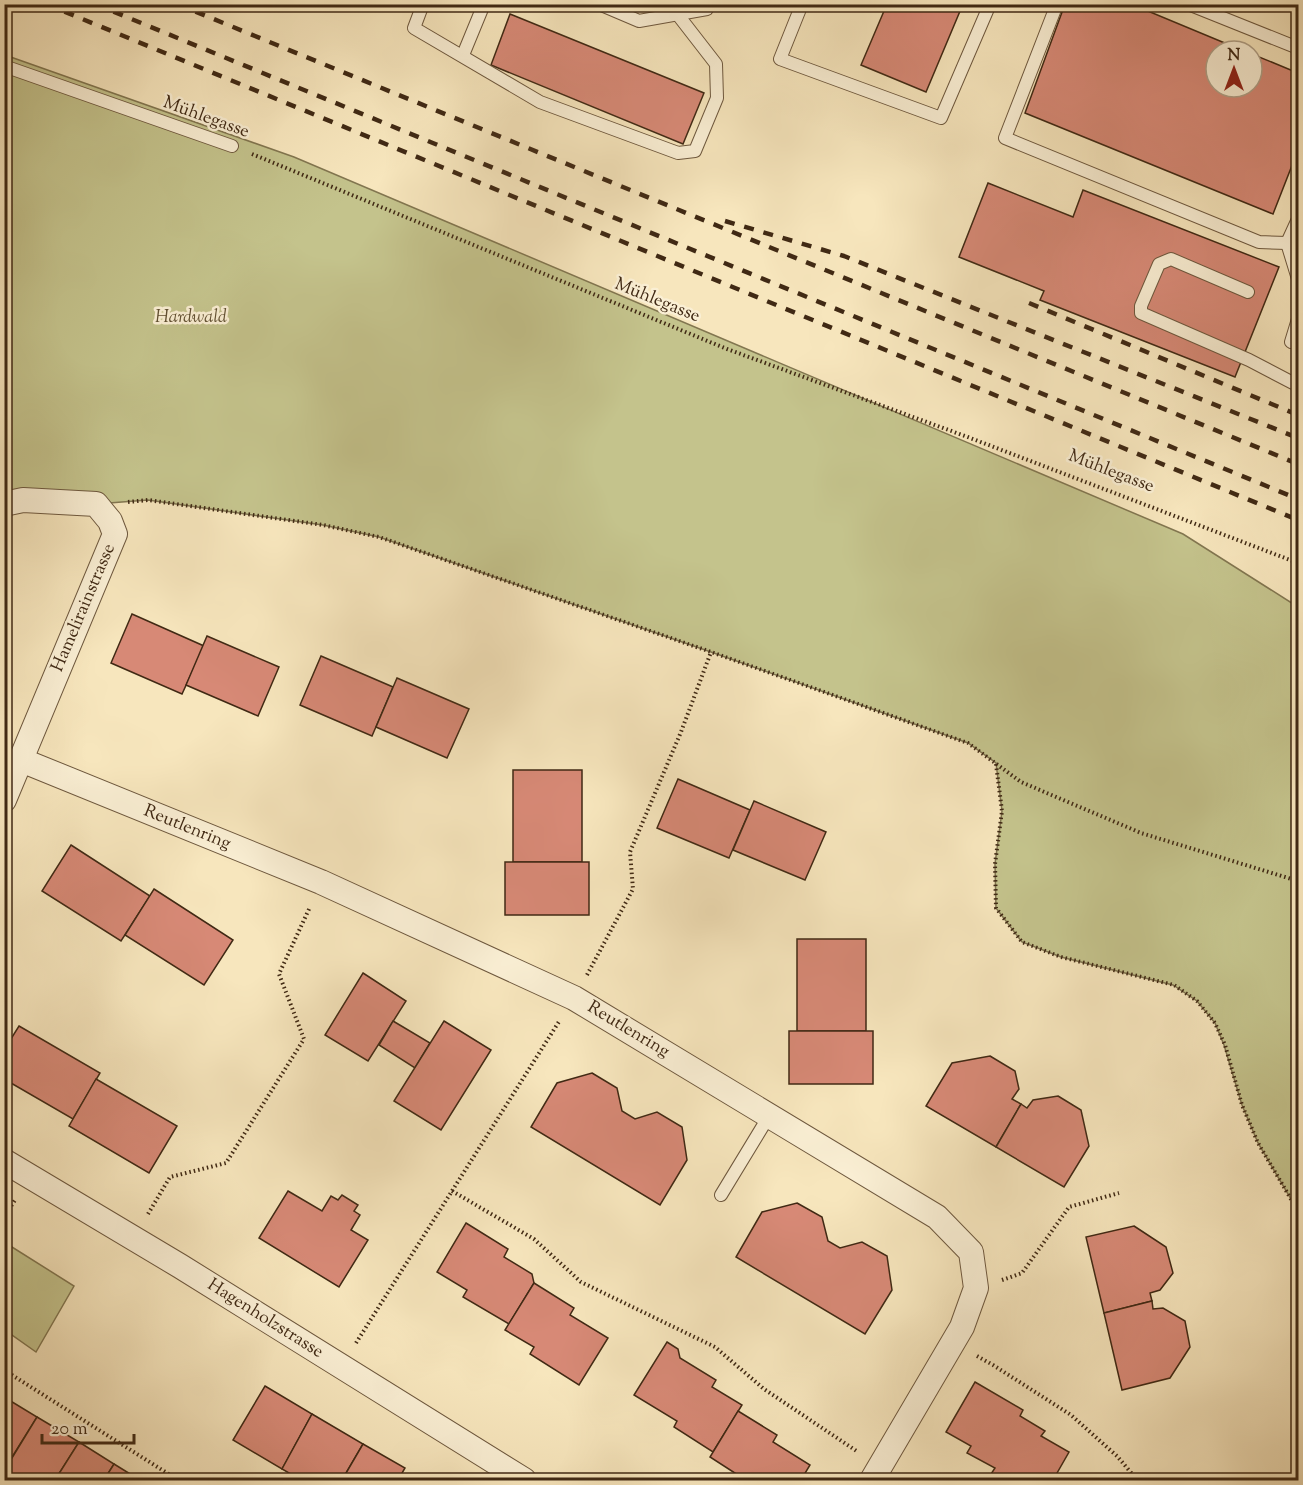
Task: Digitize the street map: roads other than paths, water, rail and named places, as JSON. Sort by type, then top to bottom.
[{"type":"street","name":"Hamelirainstrasse","points":[[4,504],[23,500],[96,504],[110,521],[115,534],[6,793]]},
{"type":"street","name":"Reutlenring","points":[[21,760],[321,882],[574,998],[937,1217],[970,1252],[976,1288],[962,1327],[876,1474]]},
{"type":"street","name":"Hagenholzstrasse","points":[[4,1161],[134,1238],[524,1480]]},
{"type":"lane","points":[[423,4],[414,28],[540,102],[678,153],[695,151],[717,98],[716,64],[677,10]]},
{"type":"lane","points":[[463,56],[484,4]]},
{"type":"lane","points":[[599,4],[639,21],[677,10],[707,9],[709,4]]},
{"type":"lane","points":[[802,4],[780,59],[941,118],[990,4]]},
{"type":"lane","points":[[1057,4],[1005,138],[1259,242],[1287,243]]},
{"type":"lane","points":[[1188,4],[1299,48]]},
{"type":"lane","name":"Mühlegasse","points":[[4,66],[232,146]]},
{"type":"lane","points":[[1299,219],[1287,243],[1299,279]]},
{"type":"lane","points":[[1248,292],[1171,259],[1159,264],[1141,306],[1141,313],[1249,360],[1293,383],[1299,382]]},
{"type":"lane","points":[[1291,342],[1299,319]]},
{"type":"lane","points":[[722,1195],[769,1116]]},
{"type":"railway","points":[[46,4],[1298,520]]},
{"type":"railway","points":[[95,4],[1298,499]]},
{"type":"railway","points":[[177,4],[1298,464]]},
{"type":"railway","points":[[725,221],[844,256],[1298,438]]},
{"type":"railway","points":[[1029,303],[1298,415]]},
{"type":"park label","name":"Hardwald","points":[[191,318]]}]
